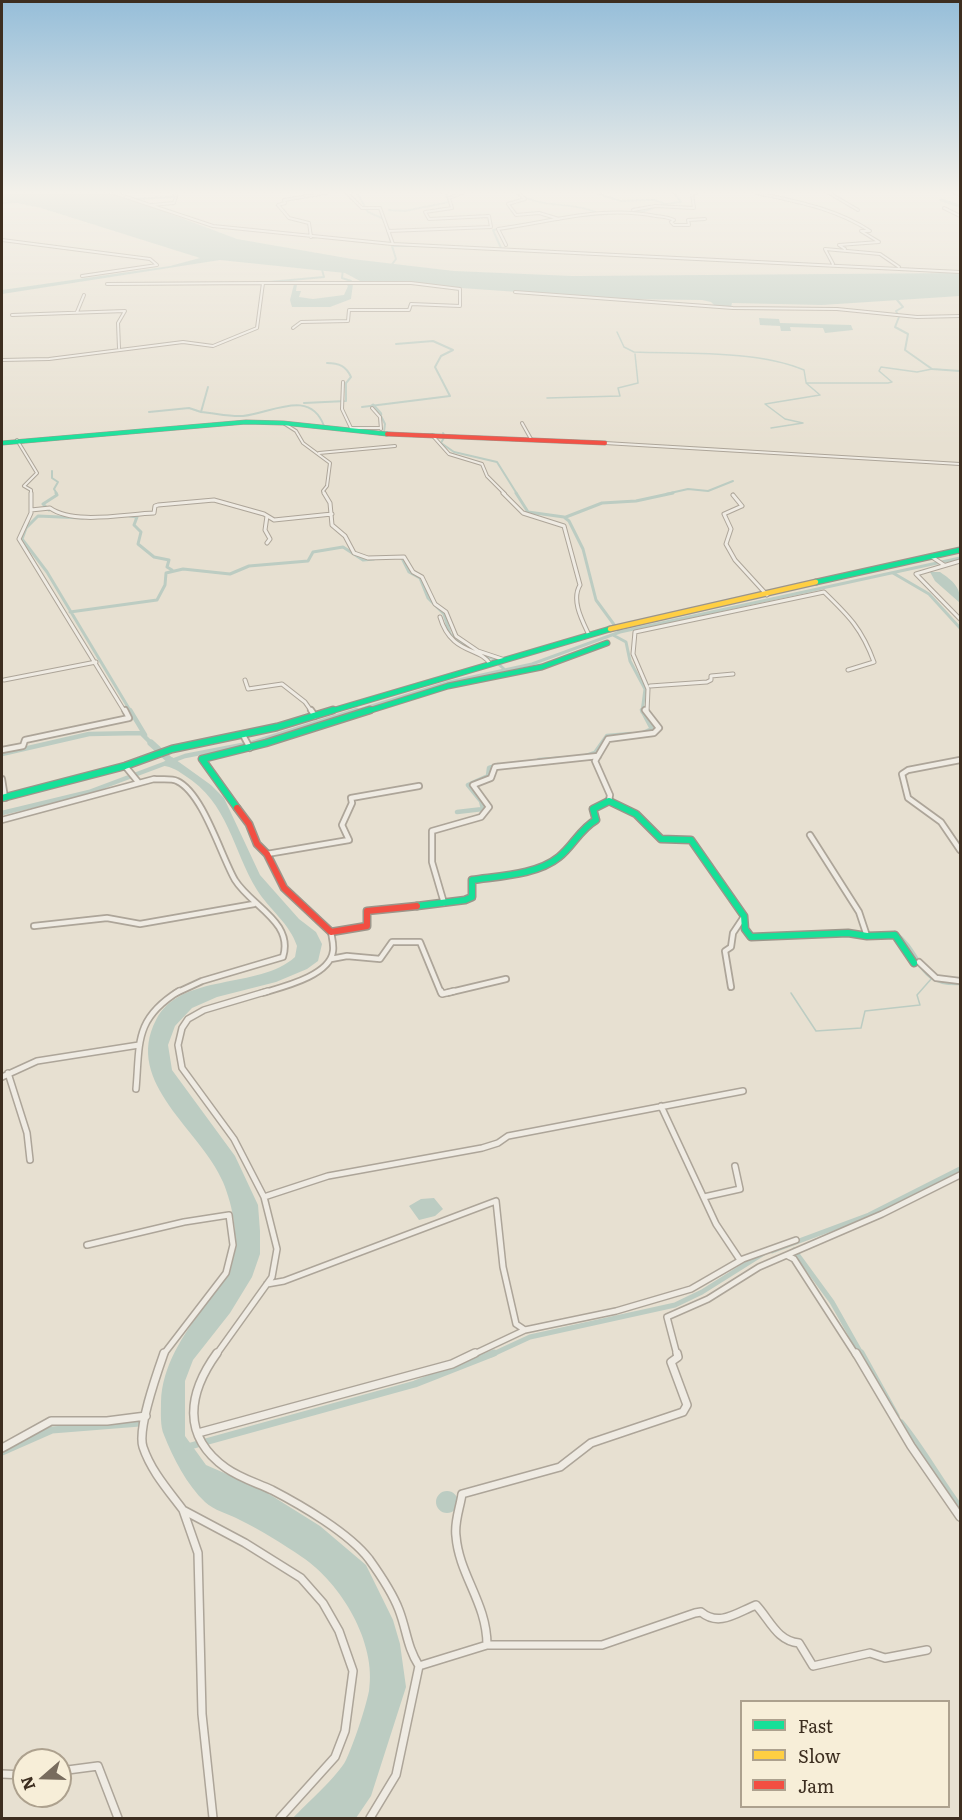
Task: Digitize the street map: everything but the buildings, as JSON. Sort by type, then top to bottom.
[{"type":"street","points":[[107,284],[411,283],[460,289],[460,306],[411,304],[409,310],[349,310],[348,321],[301,322],[293,328]]},
{"type":"street","points":[[2,360],[49,359],[119,348],[183,342],[195,342],[197,345],[209,347],[225,343],[257,328],[263,284]]},
{"type":"street","points":[[515,292],[724,307],[849,310],[917,317],[960,316]]},
{"type":"street","points":[[77,312],[84,295]]},
{"type":"street","points":[[12,315],[125,311],[120,316],[116,332],[119,348]]},
{"type":"street","points":[[344,382],[342,409],[351,429],[960,464]]},
{"type":"street","points":[[372,408],[380,417],[379,431]]},
{"type":"street","points":[[2,443],[246,422],[379,431]]},
{"type":"street","points":[[283,423],[296,430],[303,443],[320,453],[330,463],[327,486],[323,491],[332,514],[332,525],[345,536],[347,545],[355,554],[362,559],[404,557],[413,572],[422,577],[435,604],[447,612],[456,636],[478,651],[505,660]]},
{"type":"street","points":[[522,423],[531,439]]},
{"type":"street","points":[[435,435],[449,454],[482,464],[487,476],[523,513],[564,526],[567,548],[580,585],[576,592],[579,610],[589,635]]},
{"type":"street","points":[[2,750],[23,746],[25,740],[129,718],[19,539],[31,510],[32,490],[24,486],[37,473],[17,440]]},
{"type":"street","points":[[320,453],[395,446]]},
{"type":"street","points":[[733,495],[742,506],[724,514],[731,529],[726,544],[735,560],[767,595]]},
{"type":"street","points":[[31,510],[50,508],[69,517],[123,516],[154,513],[154,506],[158,505],[214,500],[274,520],[332,514]]},
{"type":"street","points":[[267,516],[265,530],[270,540],[267,543]]},
{"type":"street","points":[[2,776],[3,798],[125,766],[172,749],[243,735],[315,716],[609,629],[934,558],[960,550]]},
{"type":"street","points":[[934,558],[943,565]]},
{"type":"street","points":[[960,561],[917,573],[917,576],[960,620]]},
{"type":"street","points":[[633,634],[742,608],[824,592],[854,621],[865,637],[874,662],[848,670]]},
{"type":"street","points":[[736,602],[742,608]]},
{"type":"street","points":[[440,617],[448,639],[471,654],[489,660],[490,664]]},
{"type":"street","points":[[609,801],[610,795],[596,764],[598,756],[610,738],[658,730],[659,724],[645,710],[650,701],[650,686],[634,659],[633,634],[624,626]]},
{"type":"street","points":[[331,959],[335,942],[331,932],[284,888],[267,854],[257,844],[249,824],[202,759],[250,748],[448,686],[542,666],[607,643]]},
{"type":"street","points":[[4,680],[96,662]]},
{"type":"street","points":[[650,686],[707,682],[711,680],[711,676],[733,674]]},
{"type":"street","points":[[245,680],[248,689],[282,684],[305,702],[315,716]]},
{"type":"street","points":[[243,735],[250,748]]},
{"type":"street","points":[[444,903],[432,862],[434,839],[432,831],[481,817],[489,807],[473,785],[491,778],[495,767],[598,756]]},
{"type":"street","points":[[960,760],[908,770],[902,774],[908,798],[941,822],[960,850]]},
{"type":"street","points":[[125,766],[138,782]]},
{"type":"street","points":[[2,820],[138,782],[157,778],[177,781],[185,787],[204,812],[233,877],[254,904],[268,914],[284,932],[287,940],[283,957],[189,984],[155,1010],[143,1027],[139,1045],[136,1089]]},
{"type":"street","points":[[267,854],[349,840],[342,825],[352,803],[351,798],[419,786]]},
{"type":"street","points":[[331,932],[367,926],[367,911],[444,903],[455,904],[472,897],[472,879],[512,875],[557,859],[582,827],[596,820],[593,810],[609,801]]},
{"type":"street","points":[[609,801],[636,814],[661,839],[691,840],[744,916],[748,934],[756,938],[848,933],[867,936],[895,935],[917,963],[931,976],[943,981],[960,981]]},
{"type":"street","points":[[810,835],[859,912],[867,936]]},
{"type":"street","points":[[34,926],[107,918],[140,924],[254,904]]},
{"type":"street","points":[[731,987],[724,963],[725,951],[731,947],[733,933],[744,916]]},
{"type":"street","points":[[370,1818],[396,1775],[419,1666],[410,1650],[399,1610],[368,1557],[335,1529],[274,1491],[227,1469],[207,1451],[192,1419],[194,1396],[209,1364],[272,1277],[277,1249],[264,1197],[247,1158],[181,1064],[178,1039],[188,1019],[205,1008],[312,977],[331,959],[347,956],[380,959],[392,942],[420,942],[442,994],[506,979]]},
{"type":"street","points":[[30,1160],[27,1134],[5,1075],[47,1059],[139,1045]]},
{"type":"street","points":[[264,1197],[328,1176],[482,1148],[498,1143],[508,1136],[743,1091]]},
{"type":"street","points":[[661,1106],[716,1224],[740,1260]]},
{"type":"street","points":[[704,1197],[740,1189],[735,1166]]},
{"type":"street","points":[[487,1645],[489,1627],[456,1539],[455,1521],[462,1494],[560,1467],[591,1443],[685,1411],[687,1405],[671,1362],[678,1357],[667,1317],[708,1299],[759,1267],[810,1247],[820,1239],[882,1214],[960,1175]]},
{"type":"street","points":[[267,1284],[284,1281],[382,1246],[496,1201],[502,1267],[516,1324],[525,1330]]},
{"type":"street","points":[[87,1245],[184,1222],[229,1215],[233,1245],[226,1273],[164,1353],[149,1397],[142,1445],[156,1474],[183,1510],[198,1553],[202,1714],[213,1818]]},
{"type":"street","points":[[198,1433],[452,1364],[525,1330],[616,1311],[691,1289],[740,1260],[796,1240]]},
{"type":"street","points":[[788,1256],[794,1259],[822,1299],[911,1446],[928,1466],[960,1516]]},
{"type":"street","points":[[2,1448],[51,1421],[107,1421],[146,1416]]},
{"type":"street","points":[[183,1510],[245,1543],[301,1578],[323,1603],[339,1631],[353,1671],[345,1731],[335,1757],[280,1818]]},
{"type":"street","points":[[419,1666],[487,1645],[602,1645],[695,1613],[701,1612],[711,1620],[721,1620],[756,1605],[781,1638],[790,1643],[799,1643],[813,1666],[870,1653],[885,1658],[927,1650]]},
{"type":"street","points":[[72,1769],[98,1766],[102,1785],[112,1801],[118,1818]]},
{"type":"shaded area","points":[[86,278],[105,278],[2,294],[2,290]]},
{"type":"shaded area","points":[[354,278],[960,278],[960,296],[822,305],[732,303],[731,307],[715,306],[711,302],[702,300],[619,299],[360,281]]},
{"type":"shaded area","points":[[345,283],[353,284],[351,299],[330,307],[292,307],[290,300],[294,284],[297,284],[296,291],[301,291],[299,297],[313,299],[344,295],[348,286]]},
{"type":"shaded area","points":[[759,318],[779,319],[780,323],[851,325],[853,330],[825,333],[823,328],[790,327],[791,331],[781,331],[780,326],[760,325]]},
{"type":"shaded area","points":[[930,572],[940,572],[952,582],[958,589],[960,603],[935,581]]},
{"type":"shaded area","points":[[172,757],[211,785],[224,798],[260,875],[299,919],[316,932],[322,944],[318,961],[307,969],[276,982],[217,997],[192,1008],[175,1026],[168,1045],[172,1070],[235,1156],[258,1205],[260,1231],[260,1254],[252,1277],[230,1313],[193,1360],[185,1381],[185,1436],[206,1465],[261,1489],[320,1526],[366,1565],[393,1620],[400,1644],[406,1687],[371,1796],[356,1818],[293,1818],[342,1767],[352,1745],[369,1691],[370,1673],[362,1634],[342,1598],[316,1568],[264,1533],[205,1502],[181,1471],[162,1428],[161,1402],[165,1376],[175,1351],[226,1276],[234,1255],[235,1234],[230,1202],[223,1182],[213,1163],[169,1106],[157,1085],[150,1065],[149,1043],[156,1020],[167,1005],[201,988],[261,974],[280,967],[295,957],[297,946],[284,924],[257,890],[228,828],[211,799],[199,786],[175,769],[159,765]]},
{"type":"shaded area","points":[[434,1198],[443,1209],[435,1216],[419,1220],[409,1206],[421,1199]]},
{"type":"shaded area","points":[[447,1491],[455,1494],[458,1502],[455,1510],[447,1513],[439,1510],[436,1502],[439,1494]]},
{"type":"waterway","points":[[258,283],[314,278]]},
{"type":"waterway","points":[[342,278],[351,281]]},
{"type":"waterway","points":[[893,295],[903,307],[896,311],[899,317],[895,327],[908,334],[905,350],[932,369],[960,371]]},
{"type":"waterway","points":[[617,332],[624,347],[634,352],[720,354],[765,359],[804,370],[806,382]]},
{"type":"waterway","points":[[362,407],[450,396],[435,367],[441,356],[453,350],[433,341],[396,344]]},
{"type":"waterway","points":[[547,398],[620,396],[618,388],[638,383],[635,354]]},
{"type":"waterway","points":[[304,403],[346,401],[346,383],[351,377],[342,366],[327,363]]},
{"type":"waterway","points":[[771,428],[803,423],[785,419],[765,404],[820,395],[806,383],[888,383],[892,382],[879,371],[881,367],[917,372],[932,369]]},
{"type":"waterway","points":[[201,412],[208,387]]},
{"type":"waterway","points":[[201,412],[243,416],[300,405],[310,408],[318,415],[324,426],[329,428]]},
{"type":"waterway","points":[[373,406],[380,414]]},
{"type":"waterway","points":[[149,412],[189,408],[201,412]]},
{"type":"waterway","points":[[380,414],[385,424],[384,432],[405,434]]},
{"type":"waterway","points":[[364,431],[382,432]]},
{"type":"waterway","points":[[443,433],[445,436],[441,443],[454,452],[497,462],[517,494]]},
{"type":"waterway","points":[[413,434],[434,434]]},
{"type":"waterway","points":[[52,471],[52,478],[58,482],[54,489],[57,494]]},
{"type":"waterway","points":[[666,494],[688,489],[708,491],[733,481]]},
{"type":"waterway","points":[[49,510],[43,504],[57,495],[56,493]]},
{"type":"waterway","points":[[516,493],[528,512],[564,517],[569,521],[583,549],[596,600],[618,630]]},
{"type":"waterway","points":[[566,517],[602,503],[636,501],[673,493]]},
{"type":"waterway","points":[[71,612],[47,572],[22,539],[26,528],[38,516],[83,518]]},
{"type":"waterway","points":[[130,516],[137,517],[134,525],[141,532],[138,544],[154,557],[169,560],[167,567],[172,570]]},
{"type":"waterway","points":[[71,612],[157,600],[165,585],[166,573],[183,569],[230,574],[249,566],[308,561],[313,552],[343,547],[363,560],[374,559]]},
{"type":"waterway","points":[[397,557],[402,558],[409,572],[420,578],[428,598],[444,614],[450,634],[469,649]]},
{"type":"waterway","points":[[352,712],[449,682],[532,664],[620,632],[960,558]]},
{"type":"waterway","points":[[893,573],[929,594],[960,628]]},
{"type":"waterway","points":[[71,612],[131,712]]},
{"type":"waterway","points":[[613,635],[626,642],[630,661],[645,689],[642,710]]},
{"type":"waterway","points":[[479,654],[492,658],[504,669]]},
{"type":"waterway","points":[[130,710],[145,735]]},
{"type":"waterway","points":[[2,813],[89,792],[185,756],[252,743],[357,710]]},
{"type":"waterway","points":[[642,710],[652,729],[643,733]]},
{"type":"waterway","points":[[2,754],[89,734],[141,733],[151,743]]},
{"type":"waterway","points":[[586,756],[595,753],[607,736],[631,734]]},
{"type":"waterway","points":[[151,743],[174,764]]},
{"type":"waterway","points":[[539,760],[569,758]]},
{"type":"waterway","points":[[457,812],[483,809],[481,801],[468,785],[488,776],[489,768],[498,765]]},
{"type":"waterway","points":[[895,933],[904,941],[927,974],[935,979],[960,983]]},
{"type":"waterway","points":[[791,993],[816,1031],[861,1028],[865,1011],[920,1005],[917,995],[932,978]]},
{"type":"waterway","points":[[772,1251],[869,1215],[960,1169]]},
{"type":"waterway","points":[[794,1250],[832,1302],[862,1355]]},
{"type":"waterway","points":[[491,1355],[530,1337],[675,1305],[702,1292],[764,1253]]},
{"type":"waterway","points":[[187,1447],[415,1384],[494,1353]]},
{"type":"waterway","points":[[861,1353],[896,1416]]},
{"type":"waterway","points":[[2,1452],[52,1430],[140,1423]]},
{"type":"waterway","points":[[901,1423],[960,1508]]},
{"type":"traffic: fast","points":[[2,443],[246,422],[283,423],[387,434]]},
{"type":"traffic: fast","points":[[816,582],[960,550]]},
{"type":"traffic: fast","points":[[2,798],[125,766],[172,749],[277,727],[610,629]]},
{"type":"traffic: fast","points":[[237,808],[202,759],[266,743],[448,686],[542,667],[607,643]]},
{"type":"traffic: fast","points":[[417,906],[465,900],[472,897],[472,880],[516,873],[550,863],[562,854],[583,829],[596,820],[593,809],[609,801],[636,814],[661,839],[691,840],[744,916],[745,929],[751,937],[848,933],[867,936],[895,935],[914,963]]},
{"type":"traffic: slow","points":[[610,629],[816,582]]},
{"type":"traffic: jam","points":[[387,434],[605,443]]},
{"type":"traffic: jam","points":[[237,808],[249,824],[257,844],[267,854],[284,888],[331,932],[367,926],[367,911],[417,906]]}]
